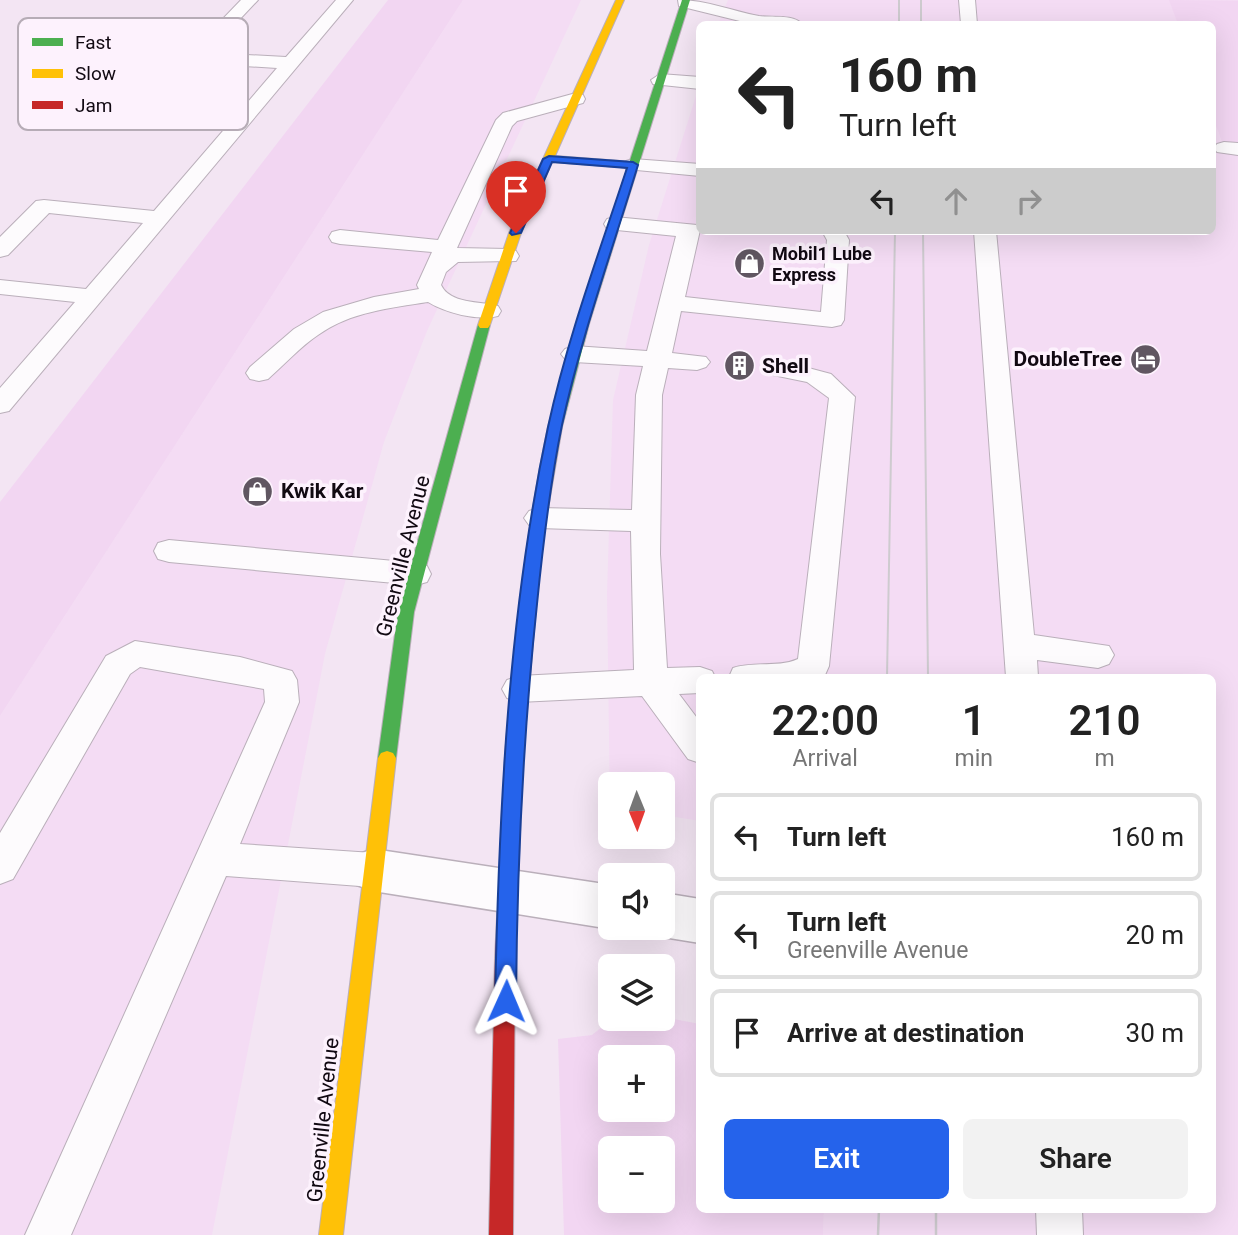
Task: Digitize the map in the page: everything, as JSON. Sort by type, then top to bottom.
[{"type":"main road","name":"Greenville Avenue","points":[[331,1235],[406,612],[489,312],[508,256],[621,0]]},
{"type":"main road","points":[[500,1235],[507,891],[519,689],[539,518],[556,424],[574,354],[685,1]]},
{"type":"main road","points":[[549,159],[633,165]]},
{"type":"street","points":[[373,870],[598,905]]},
{"type":"street","points":[[675,917],[696,920]]},
{"type":"lane","points":[[233,18],[250,0]]},
{"type":"lane","points":[[248,113],[345,0]]},
{"type":"lane","points":[[967,0],[969,21]]},
{"type":"lane","points":[[685,1],[736,6],[759,21]]},
{"type":"lane","points":[[248,61],[291,63]]},
{"type":"lane","points":[[660,80],[696,83]]},
{"type":"lane","points":[[489,312],[450,304],[433,294],[429,285],[434,268],[503,124],[510,117],[532,109],[576,99]]},
{"type":"lane","points":[[0,405],[234,130]]},
{"type":"lane","points":[[633,165],[696,170]]},
{"type":"lane","points":[[0,250],[44,206],[159,218]]},
{"type":"lane","points":[[615,223],[689,230],[649,395],[645,554],[651,682],[696,744]]},
{"type":"lane","points":[[670,303],[832,320],[838,240],[835,235]]},
{"type":"lane","points":[[985,235],[1022,674]]},
{"type":"lane","points":[[340,237],[443,254],[508,256]]},
{"type":"lane","points":[[0,287],[92,298]]},
{"type":"lane","points":[[259,373],[315,326],[328,319],[374,304],[433,294]]},
{"type":"lane","points":[[574,354],[697,362]]},
{"type":"lane","points":[[782,369],[813,374],[828,380],[842,397],[813,666],[796,674]]},
{"type":"lane","points":[[539,518],[647,521]]},
{"type":"lane","points":[[169,551],[416,574]]},
{"type":"lane","points":[[1019,645],[1098,655]]},
{"type":"lane","points":[[0,867],[118,665],[135,654],[240,670],[280,680],[282,702],[48,1235]]},
{"type":"lane","points":[[519,689],[696,680]]},
{"type":"lane","points":[[215,859],[373,870]]},
{"type":"lane","points":[[1059,1213],[1060,1235]]},
{"type":"shaded area","points":[[388,0],[463,0],[0,716],[0,502]]},
{"type":"shaded area","points":[[463,0],[581,0],[427,331],[384,442],[325,654],[212,1235],[0,1235],[0,716]]},
{"type":"shaded area","points":[[728,0],[1238,0],[1238,1235],[823,1235],[824,1213],[1216,1213],[1216,674],[696,674],[696,820],[676,817],[676,772],[610,772],[607,594],[613,400],[649,245],[696,96],[696,235],[1216,235],[1216,21],[719,21]]},
{"type":"shaded area","points":[[1169,0],[1238,1],[1238,143],[1222,142],[1216,125],[1216,21],[1177,21]]},
{"type":"shaded area","points":[[675,1019],[696,1023],[696,1213],[824,1213],[823,1235],[564,1235],[558,1039],[592,1035],[598,1030],[675,1031]]},
{"type":"tram line","points":[[899,0],[899,21]]},
{"type":"tram line","points":[[921,0],[921,21]]},
{"type":"tram line","points":[[887,674],[895,235]]},
{"type":"tram line","points":[[923,235],[928,674]]},
{"type":"tram line","points":[[878,1235],[879,1213]]},
{"type":"tram line","points":[[936,1213],[936,1235]]},
{"type":"traffic: fast","points":[[555,427],[583,324],[686,0]]},
{"type":"traffic: fast","points":[[387,758],[406,612],[484,325]]},
{"type":"traffic: slow","points":[[484,325],[515,233],[620,0]]},
{"type":"traffic: slow","points":[[549,159],[633,165]]},
{"type":"traffic: slow","points":[[514,756],[534,550],[555,427]]},
{"type":"traffic: slow","points":[[331,1235],[387,758]]},
{"type":"traffic: jam","points":[[501,1235],[505,958],[514,756]]},
{"type":"place","name":"Mobil1 Lube Express","points":[[749,264]]},
{"type":"place","name":"DoubleTree","points":[[1145,359]]},
{"type":"place","name":"Shell","points":[[739,366]]},
{"type":"place","name":"Kwik Kar","points":[[258,491]]},
{"type":"route","points":[[506,1001],[507,891],[519,689],[541,498],[574,354],[633,165],[549,159],[516,233]]}]
